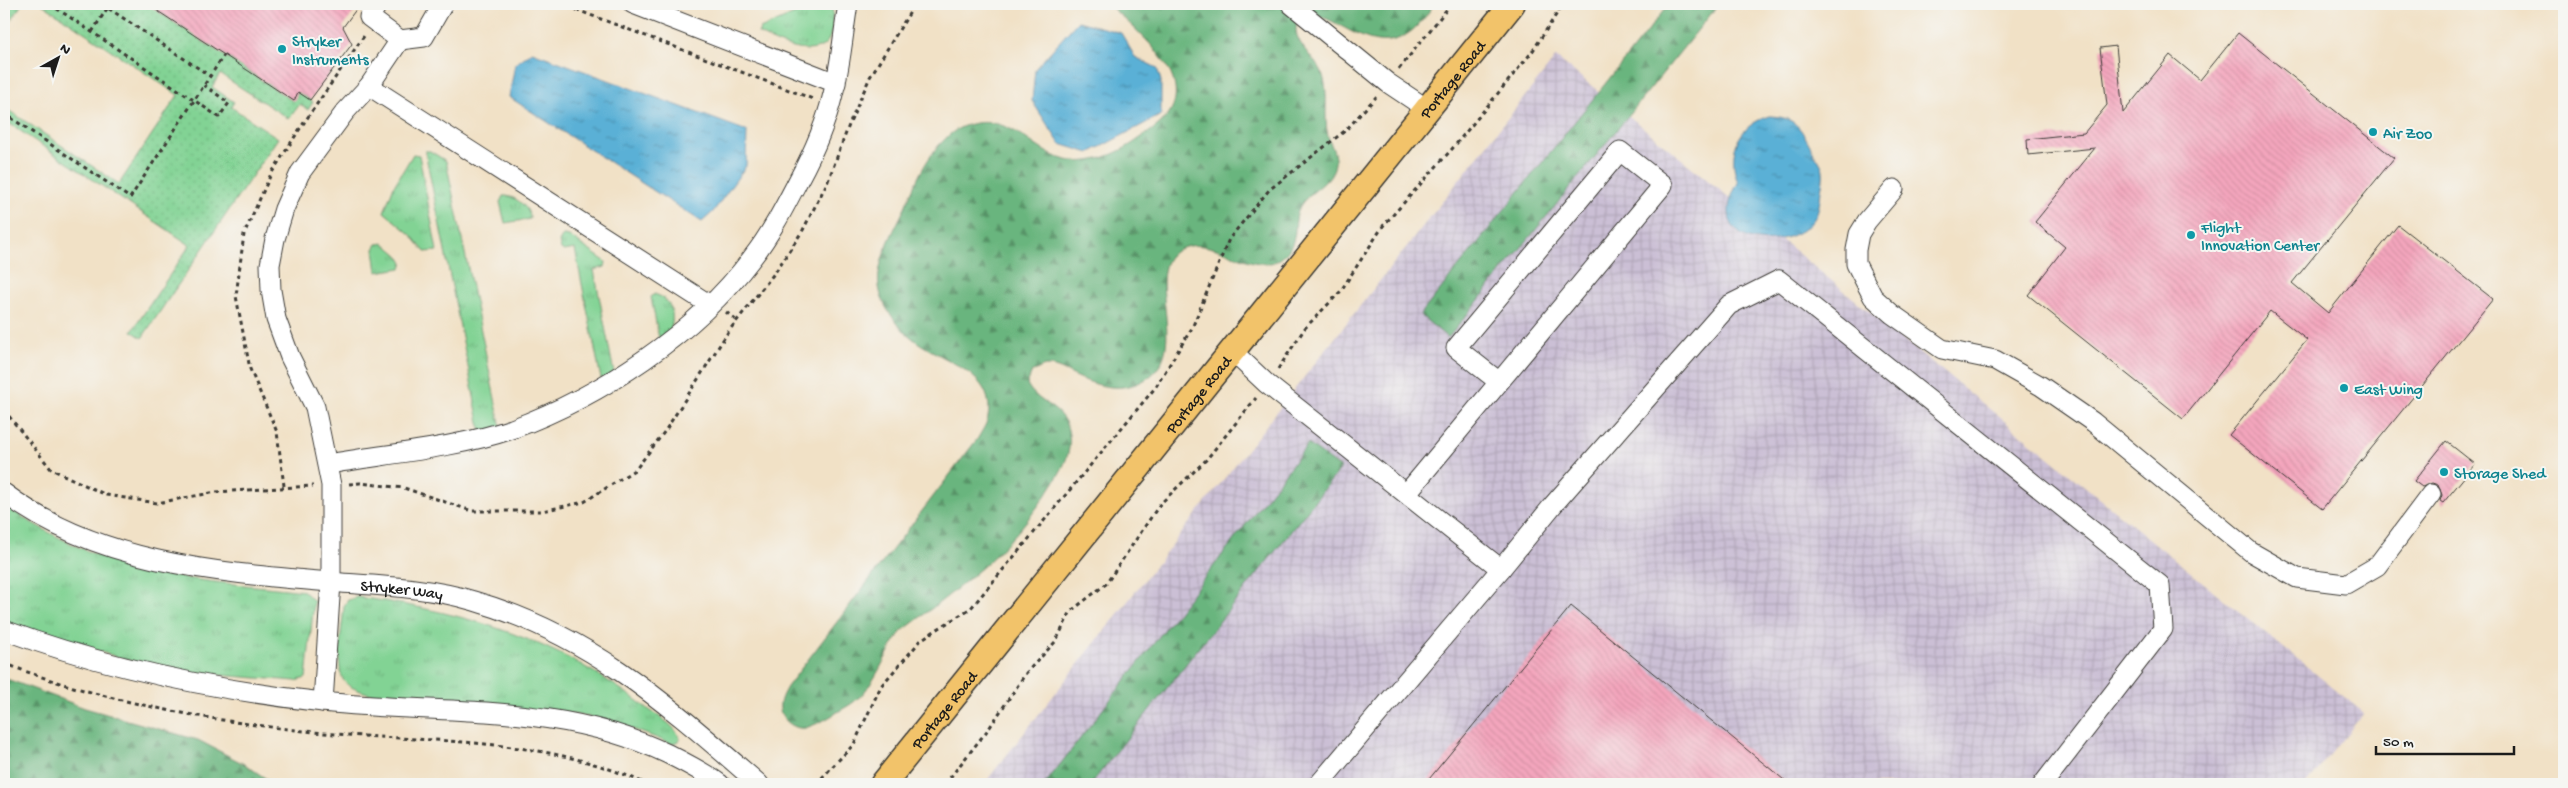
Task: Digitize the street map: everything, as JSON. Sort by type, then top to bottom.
[{"type":"main road","name":"Portage Road","points":[[883,784],[1512,4]]},
{"type":"street","points":[[378,4],[369,17],[400,40],[424,37],[443,4]]},
{"type":"street","points":[[633,4],[836,82]]},
{"type":"street","points":[[328,464],[484,437],[512,428],[573,402],[607,384],[718,308],[770,232],[810,158],[833,96],[848,4]]},
{"type":"street","points":[[1291,4],[1388,83],[1427,109]]},
{"type":"street","points":[[324,702],[331,582],[331,485],[315,407],[290,357],[276,319],[271,290],[270,265],[274,239],[284,209],[300,173],[345,112],[369,86],[400,40]]},
{"type":"street","points":[[369,86],[718,308]]},
{"type":"street","points":[[1407,493],[1498,381],[1663,185],[1620,151],[1456,348],[1498,381]]},
{"type":"street","points":[[1894,188],[1867,221],[1860,234],[1856,250],[1856,264],[1873,297],[1892,314],[1942,349],[1995,360],[2041,386],[2093,422],[2251,552],[2297,578],[2346,584],[2377,566],[2431,494]]},
{"type":"street","points":[[1319,784],[1553,504],[1729,305],[1779,280],[2160,585],[2163,629],[2043,784]]},
{"type":"street","points":[[1232,351],[1267,384],[1501,568]]},
{"type":"street","name":"Stryker Way","points":[[4,492],[59,527],[99,544],[143,557],[186,566],[441,593],[508,612],[545,627],[591,652],[629,676],[682,716],[759,784]]},
{"type":"street","points":[[4,630],[67,651],[179,681],[324,702],[534,715],[574,721],[640,740],[681,760],[720,784]]},
{"type":"path","points":[[50,4],[219,117],[229,102],[204,85]]},
{"type":"path","points":[[102,4],[108,6],[210,76]]},
{"type":"path","points":[[560,4],[816,100]]},
{"type":"path","points":[[4,410],[51,469],[106,495],[157,502],[216,492],[280,486],[331,485],[360,482],[404,488],[472,511],[542,512],[584,502],[636,469],[665,431],[737,321],[776,271],[803,230],[828,181],[870,77],[915,4]]},
{"type":"path","points":[[816,784],[854,744],[886,679],[922,639],[971,608],[1155,388],[1192,328],[1229,239],[1263,197],[1269,190],[1346,130],[1388,83],[1451,4]]},
{"type":"path","points":[[92,32],[108,6]]},
{"type":"path","points":[[4,113],[130,198],[224,55]]},
{"type":"path","points":[[718,308],[737,321]]},
{"type":"path","points":[[4,663],[30,673],[120,698],[223,721],[325,733],[508,746],[575,758],[614,769],[646,784]]},
{"type":"shaded area","points":[[1556,57],[2364,713],[2306,784],[984,784]]},
{"type":"green space","points":[[4,4],[22,4],[4,31]]},
{"type":"green space","points":[[42,4],[147,4],[293,101],[298,92],[313,102],[308,110],[300,104],[289,119],[220,74],[212,87],[234,102],[231,107],[278,138],[142,338],[132,331],[190,245],[4,120],[4,107],[119,184],[178,95]]},
{"type":"green space","points":[[817,4],[833,4],[832,31],[829,39],[823,46],[806,50],[795,48],[758,33],[760,29]]},
{"type":"green space","points":[[1108,4],[1434,4],[1415,28],[1396,40],[1378,41],[1361,36],[1329,20],[1314,15],[1301,17],[1297,24],[1296,32],[1302,46],[1322,73],[1326,88],[1328,136],[1334,153],[1335,163],[1326,181],[1304,200],[1300,206],[1294,238],[1290,248],[1279,259],[1267,263],[1254,262],[1210,247],[1195,246],[1180,249],[1168,259],[1164,273],[1163,291],[1167,330],[1166,349],[1160,366],[1146,379],[1137,384],[1109,387],[1082,379],[1050,366],[1032,372],[1027,384],[1038,397],[1062,417],[1069,435],[1067,457],[1049,490],[1018,532],[1000,550],[963,584],[902,631],[863,694],[821,722],[805,728],[793,726],[785,720],[780,709],[781,700],[787,687],[978,438],[988,417],[988,402],[984,389],[975,378],[912,338],[898,325],[887,309],[880,292],[879,278],[882,258],[888,244],[925,164],[938,146],[949,135],[960,128],[976,123],[990,123],[1003,126],[1059,158],[1072,161],[1089,161],[1106,157],[1122,150],[1163,121],[1174,102],[1175,86],[1169,70],[1146,40]]},
{"type":"green space","points":[[1669,4],[1719,4],[1448,338],[1420,315]]},
{"type":"green space","points":[[425,151],[430,151],[446,161],[501,428],[481,432]]},
{"type":"green space","points":[[413,154],[419,155],[437,251],[425,252],[411,235],[384,212],[394,186]]},
{"type":"green space","points":[[503,196],[512,197],[521,203],[527,210],[530,219],[505,223],[500,202]]},
{"type":"green space","points":[[563,235],[569,236],[606,262],[605,267],[594,270],[614,373],[601,379],[575,249],[564,251],[561,249],[559,242]]},
{"type":"green space","points":[[384,243],[399,256],[403,263],[401,268],[377,272],[374,249],[377,244]]},
{"type":"green space","points":[[654,294],[660,296],[669,304],[672,314],[670,332],[659,339],[651,297]]},
{"type":"green space","points":[[1308,444],[1341,468],[1091,784],[1045,784]]},
{"type":"green space","points":[[4,505],[62,539],[92,553],[123,564],[190,579],[304,591],[314,601],[306,678],[296,681],[178,672],[145,665],[4,623]]},
{"type":"green space","points":[[357,597],[436,611],[474,621],[546,647],[581,664],[615,685],[667,722],[676,731],[680,740],[672,744],[614,723],[578,715],[416,702],[383,697],[358,690],[344,681],[341,674],[339,656],[344,606],[348,600]]},
{"type":"green space","points":[[4,678],[85,708],[198,740],[246,765],[274,784],[4,784]]},
{"type":"water","points":[[1078,21],[1121,33],[1135,57],[1157,68],[1161,81],[1161,115],[1089,153],[1060,144],[1032,101],[1035,69]]},
{"type":"water","points":[[532,52],[747,131],[746,166],[713,212],[702,222],[509,97],[515,64]]},
{"type":"water","points":[[1769,116],[1791,121],[1796,125],[1821,164],[1823,176],[1819,207],[1811,223],[1798,233],[1782,239],[1766,241],[1750,238],[1738,232],[1730,220],[1730,204],[1738,183],[1734,161],[1737,142],[1749,126]]},
{"type":"building","name":"Stryker Instruments","points":[[147,4],[360,4],[343,27],[352,44],[310,100],[298,92],[294,101]]},
{"type":"building","name":"Flight Innovation Center","points":[[2238,33],[2394,158],[2292,283],[2328,313],[2398,225],[2493,299],[2322,509],[2229,435],[2307,340],[2270,311],[2183,419],[2028,295],[2065,247],[2035,222],[2095,148],[2028,155],[2027,139],[2084,133],[2107,105],[2100,48],[2116,46],[2123,113],[2170,55],[2200,80]]},
{"type":"building","name":"Storage Shed","points":[[2446,441],[2475,464],[2443,503],[2440,501],[2442,495],[2438,485],[2432,483],[2422,487],[2414,481]]},
{"type":"building","points":[[1571,606],[1789,784],[1425,784]]},
{"type":"place","name":"Stryker Instruments","points":[[282,49]]},
{"type":"place","name":"Air Zoo","points":[[2373,132]]},
{"type":"place","name":"Flight Innovation Center","points":[[2191,235]]},
{"type":"place","name":"East Wing","points":[[2344,388]]},
{"type":"place","name":"Storage Shed","points":[[2444,472]]}]
